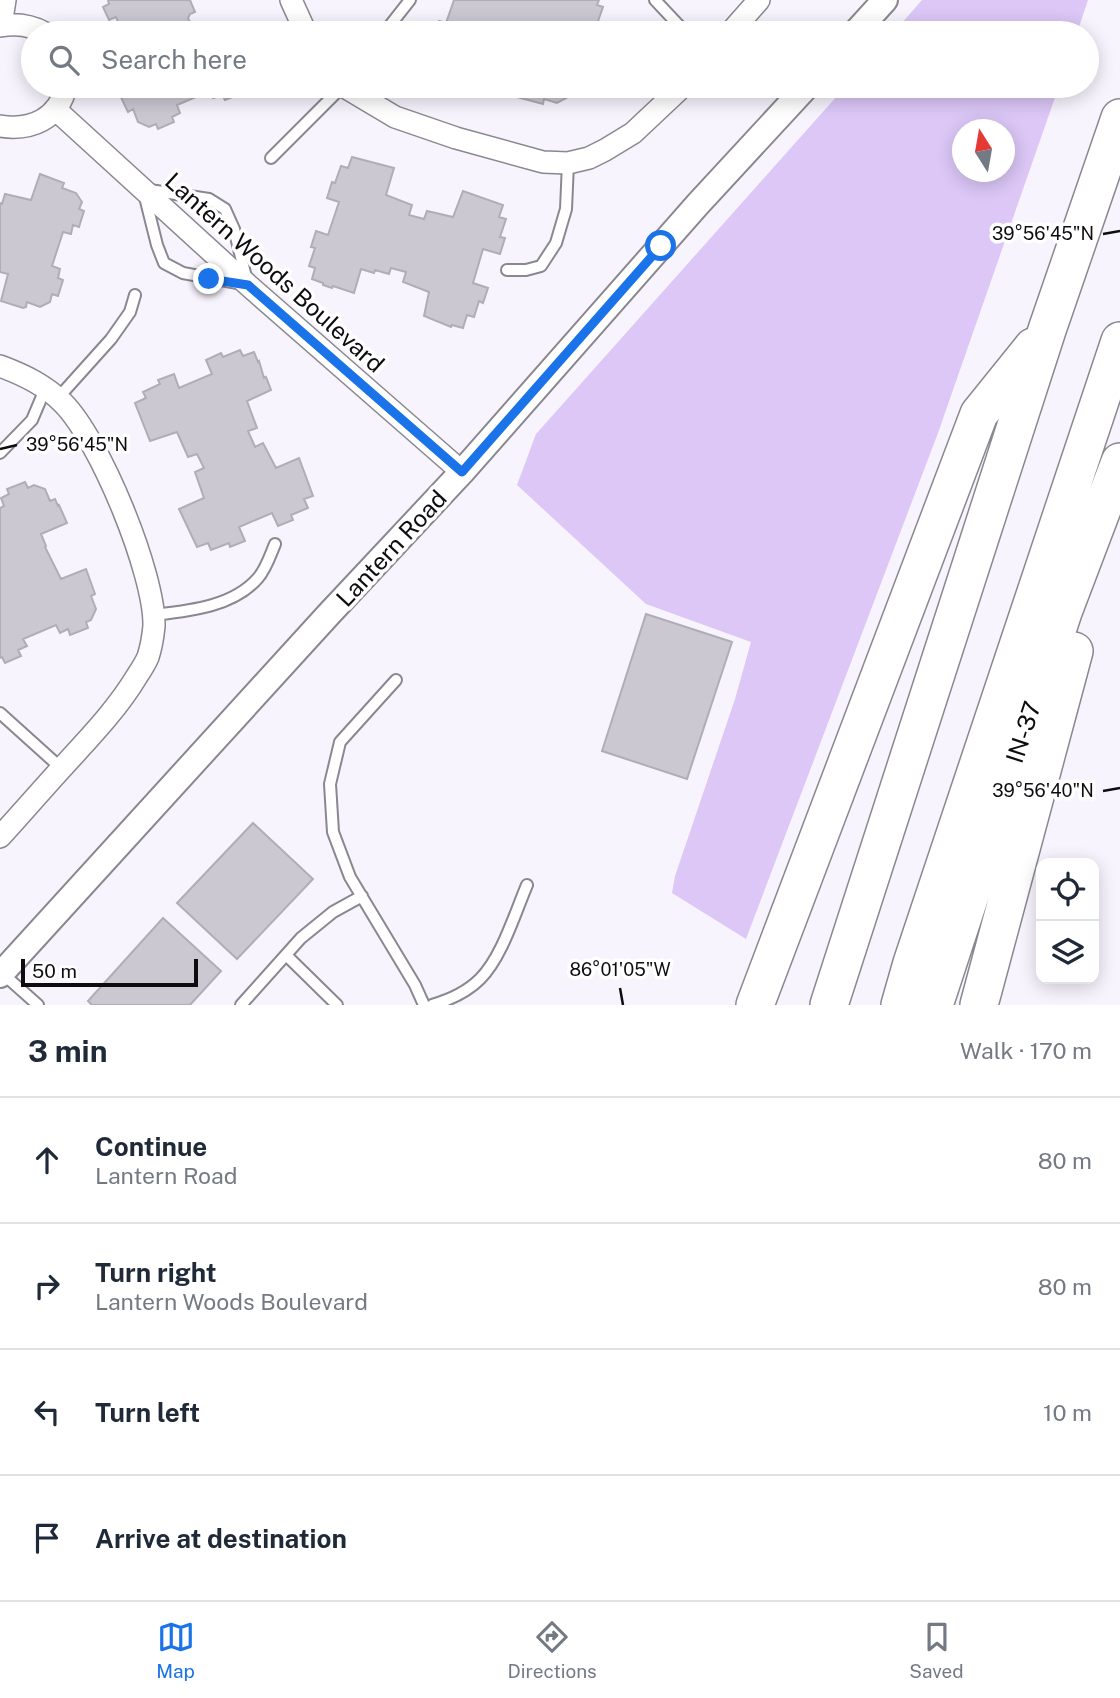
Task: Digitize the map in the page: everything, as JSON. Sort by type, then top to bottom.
[{"type":"highway","points":[[829,1005],[1047,330],[1120,118]]},
{"type":"highway","points":[[755,1005],[979,414],[1047,330]]},
{"type":"highway","points":[[900,1005],[1120,341]]},
{"type":"highway","points":[[979,1005],[1093,580],[1118,468]]},
{"type":"highway","name":"IN-37","points":[[934,1005],[1063,612],[1118,468]]},
{"type":"street","points":[[5,0],[1,25],[21,25]]},
{"type":"street","points":[[290,0],[300,21]]},
{"type":"street","points":[[741,21],[760,0]]},
{"type":"street","points":[[866,21],[885,0]]},
{"type":"street","points":[[0,126],[30,126],[44,120],[62,98]]},
{"type":"street","points":[[363,98],[395,117],[456,138],[543,162],[568,163],[589,158],[633,133],[670,98]]},
{"type":"street","name":"Lantern Road","points":[[1,974],[462,472],[698,204],[796,98]]},
{"type":"street","name":"Lantern Woods Boulevard","points":[[55,109],[248,285],[462,472]]},
{"type":"street","points":[[0,366],[17,372],[52,392],[66,405],[87,435],[116,493],[141,558],[154,627],[147,659],[129,689],[96,733],[0,837]]},
{"type":"lane","points":[[394,21],[411,0]]},
{"type":"lane","points":[[655,0],[675,21]]},
{"type":"lane","points":[[271,158],[331,98]]},
{"type":"lane","points":[[507,270],[526,270],[541,266],[556,243],[566,209],[568,163]]},
{"type":"lane","points":[[143,189],[208,199],[225,209],[234,229],[248,285],[183,273],[164,263],[143,189]]},
{"type":"lane","points":[[0,453],[32,420],[52,392],[111,339],[130,312],[135,295]]},
{"type":"lane","points":[[153,615],[202,608],[242,592],[263,571],[275,544]]},
{"type":"lane","points":[[396,680],[341,742],[330,784],[333,832],[350,877],[415,985],[424,1005]]},
{"type":"lane","points":[[0,713],[61,768]]},
{"type":"lane","points":[[432,1005],[452,999],[480,979],[498,953],[527,885]]},
{"type":"lane","points":[[241,1005],[301,938],[333,912],[362,896]]},
{"type":"lane","points":[[286,955],[337,1005]]},
{"type":"lane","points":[[1,974],[38,1005]]},
{"type":"shaded area","points":[[922,0],[1088,0],[1081,21],[904,21]]},
{"type":"shaded area","points":[[835,98],[1055,98],[938,433],[746,939],[672,893],[675,876],[735,699],[751,642],[646,604],[517,485],[536,434]]},
{"type":"building","points":[[108,0],[190,0],[195,12],[190,14],[189,21],[118,21],[116,17],[109,20],[103,7],[109,4]]},
{"type":"building","points":[[454,0],[599,0],[597,5],[603,7],[598,21],[447,21]]},
{"type":"building","points":[[121,98],[194,98],[177,105],[180,113],[172,117],[174,122],[158,129],[156,124],[149,127],[138,122],[133,109],[128,112]]},
{"type":"building","points":[[521,98],[566,98],[557,103],[544,99],[543,104]]},
{"type":"building","points":[[352,157],[394,168],[386,195],[412,205],[409,215],[424,219],[427,211],[453,217],[463,191],[503,205],[499,217],[506,219],[500,237],[505,238],[500,254],[483,249],[473,283],[488,288],[483,303],[479,301],[474,317],[467,315],[463,328],[451,327],[424,316],[429,292],[403,282],[406,272],[391,268],[389,274],[375,270],[374,273],[361,269],[354,293],[323,285],[312,279],[315,268],[309,266],[315,248],[311,247],[316,231],[328,235],[339,202],[327,198],[332,182],[335,183],[341,166],[348,168]]},
{"type":"building","points":[[40,174],[64,183],[62,188],[76,193],[82,202],[79,209],[84,211],[79,227],[73,225],[71,234],[63,232],[52,266],[60,269],[58,278],[63,280],[58,296],[52,294],[50,302],[40,307],[27,302],[23,308],[1,301],[8,274],[0,272],[0,203],[2,204],[5,194],[31,200]]},
{"type":"building","points":[[240,350],[243,356],[254,352],[271,390],[247,401],[257,428],[248,431],[255,447],[263,443],[276,468],[299,458],[313,496],[304,499],[308,508],[291,515],[293,520],[278,526],[272,513],[239,527],[245,541],[230,547],[229,543],[211,550],[208,543],[197,547],[179,509],[204,498],[195,472],[204,468],[197,454],[188,457],[177,432],[150,441],[135,403],[146,398],[143,392],[160,384],[158,380],[174,374],[179,388],[212,374],[206,360],[221,353],[223,357]]},
{"type":"building","points":[[25,482],[28,488],[34,485],[45,489],[50,501],[55,499],[59,505],[67,523],[41,534],[45,547],[61,579],[86,569],[95,594],[91,596],[96,609],[91,620],[86,622],[88,628],[70,635],[68,629],[60,633],[56,625],[23,639],[27,646],[18,650],[21,656],[5,663],[2,657],[0,658],[0,508],[4,506],[1,498],[9,494],[7,489]]},
{"type":"building","points":[[646,614],[732,642],[687,779],[602,751]]},
{"type":"building","points":[[253,823],[313,879],[237,959],[177,903]]},
{"type":"building","points":[[163,918],[221,971],[190,1005],[92,1005],[88,1001]]},
{"type":"route","points":[[209,279],[248,285],[462,472],[661,246]]}]
